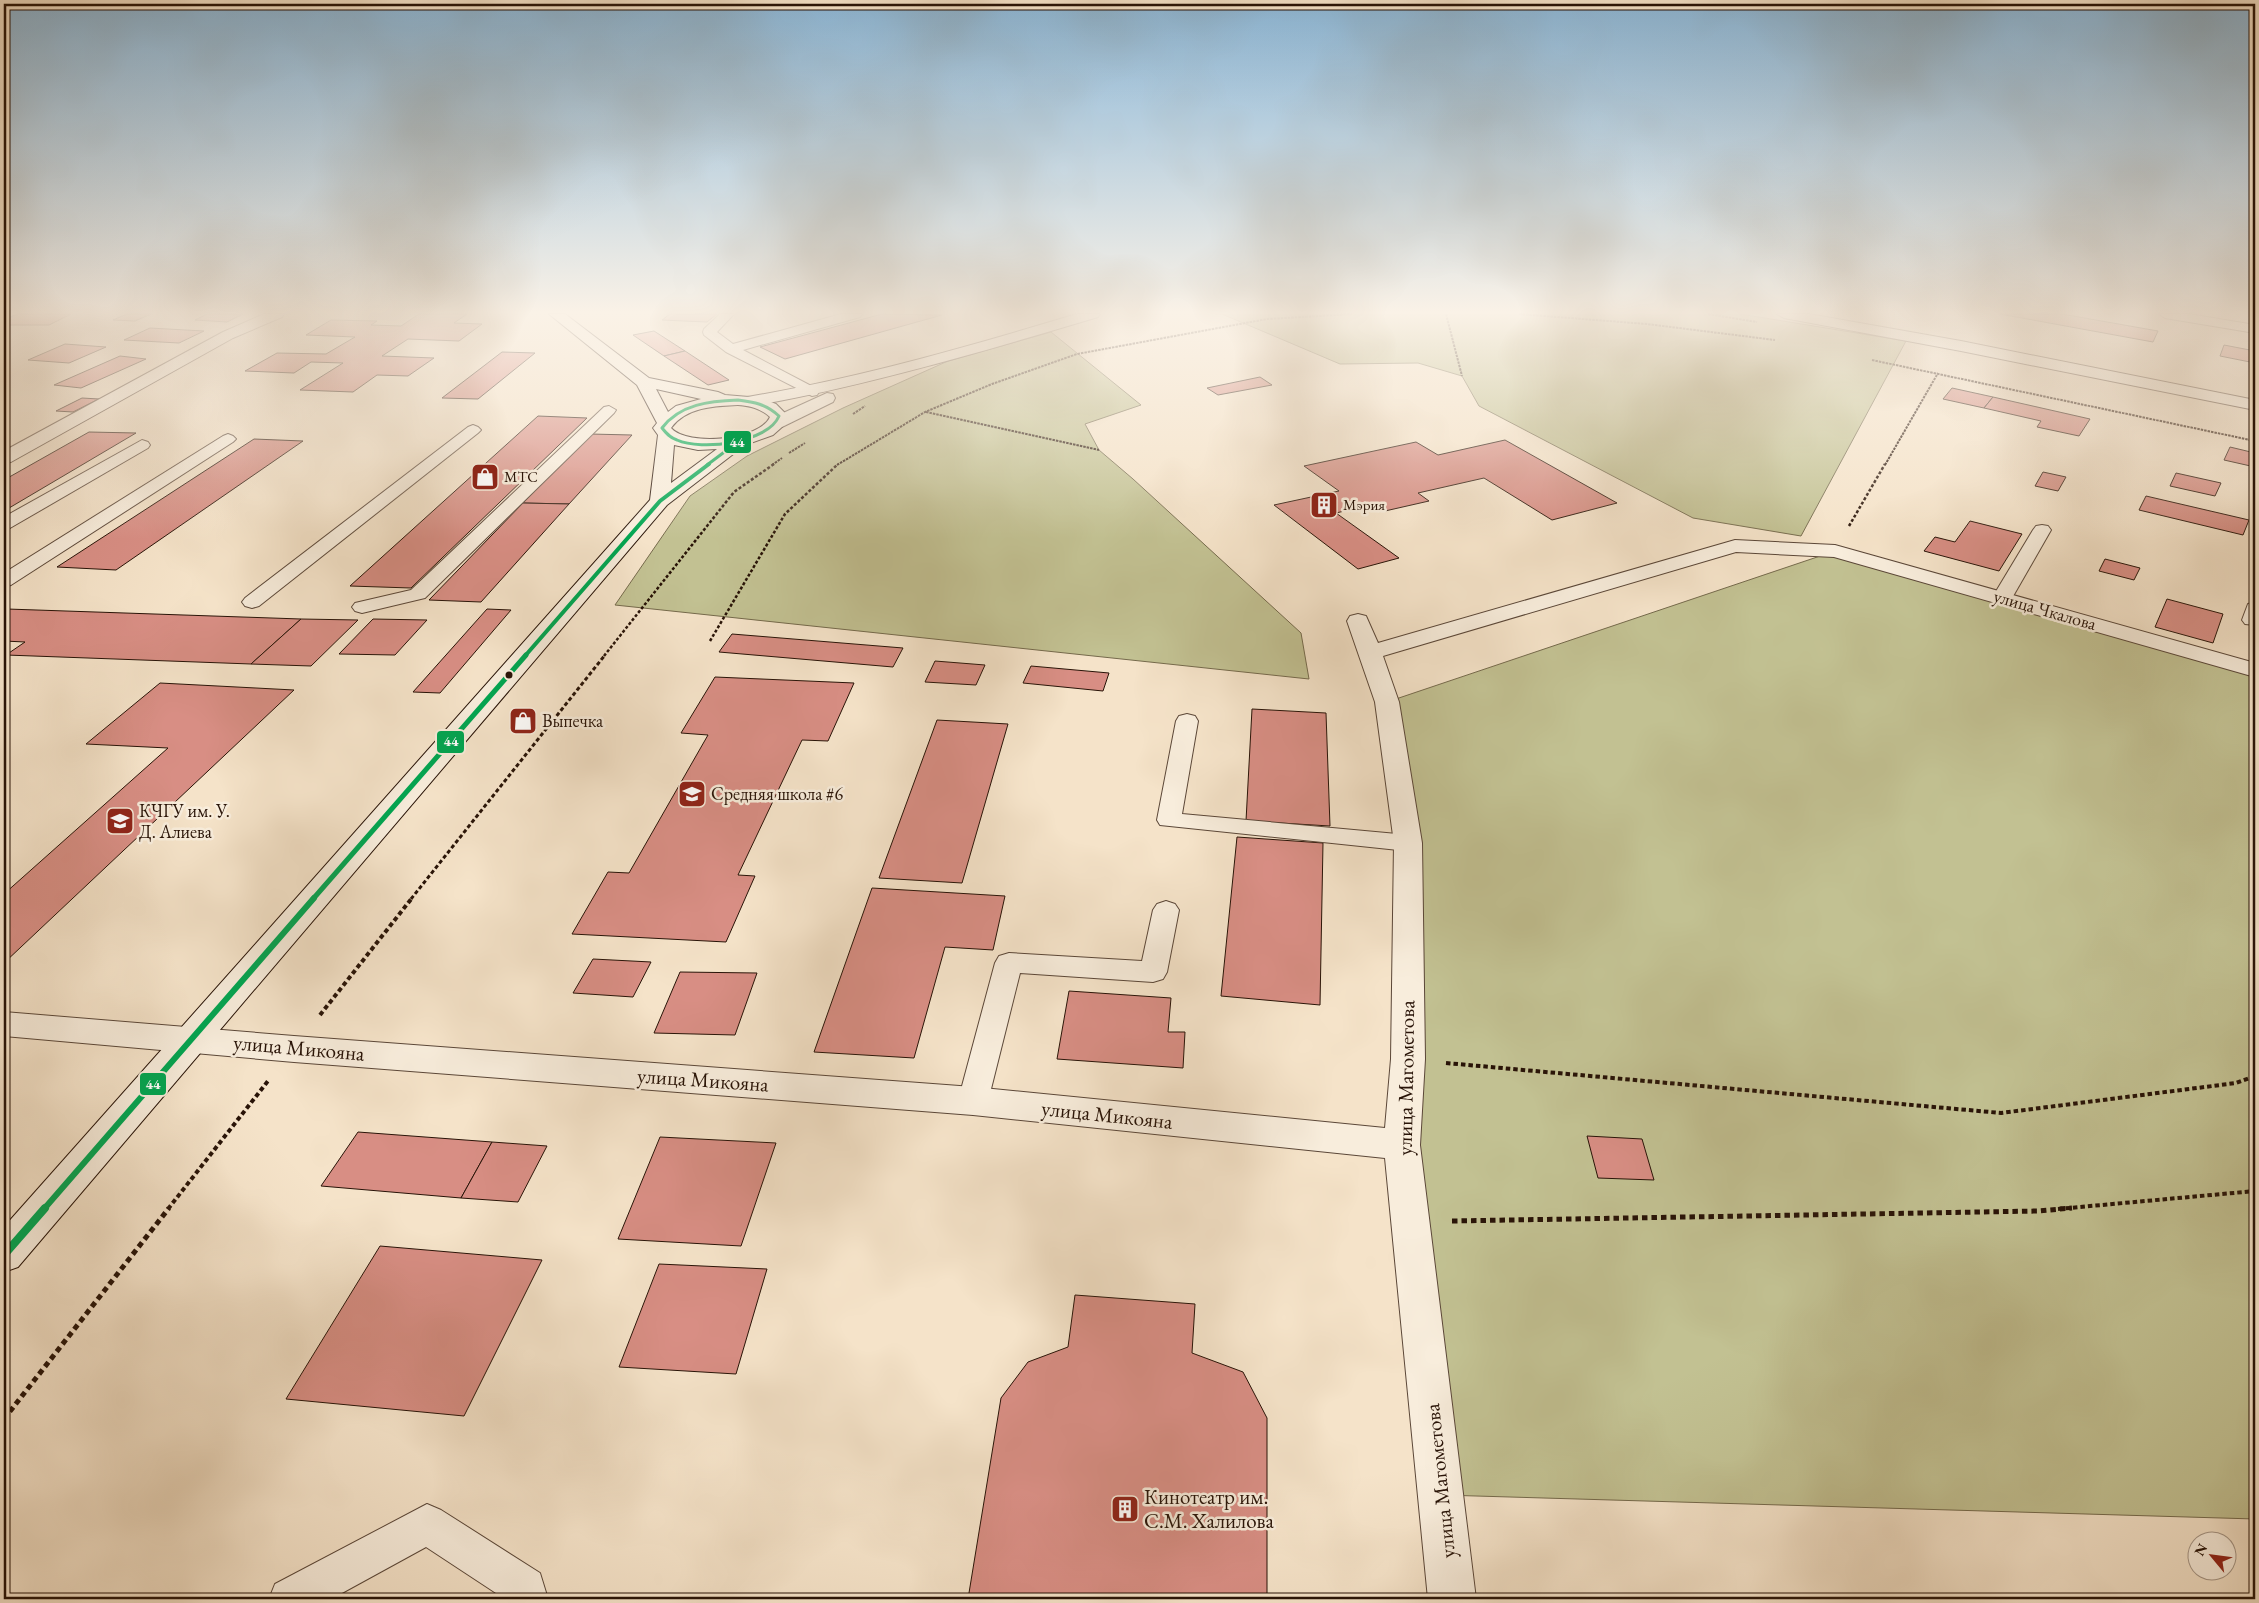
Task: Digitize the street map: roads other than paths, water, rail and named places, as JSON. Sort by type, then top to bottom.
[{"type":"street","points":[[4,458],[131,389]]},
{"type":"street","points":[[647,389],[665,428],[680,442],[698,444],[740,441],[757,436],[776,423],[847,389]]},
{"type":"street","points":[[677,389],[731,400],[753,401],[826,389]]},
{"type":"street","points":[[2174,389],[2255,405]]},
{"type":"street","points":[[660,501],[665,428],[674,413],[692,406],[731,400]]},
{"type":"street","points":[[753,401],[767,405],[776,411],[778,416],[776,423]]},
{"type":"street","points":[[4,1255],[660,501],[740,441]]},
{"type":"street","name":"улица Чкалова","points":[[1363,637],[1735,546],[1835,551],[2255,670]]},
{"type":"street","name":"улица Магометова","points":[[1363,637],[1387,702],[1408,843],[1408,1059],[1402,1145],[1452,1599]]},
{"type":"street","name":"улица Микояна","points":[[4,1024],[294,1049],[973,1101],[1402,1145]]},
{"type":"lane","points":[[806,389],[812,392]]},
{"type":"lane","points":[[362,607],[418,594],[609,410]]},
{"type":"lane","points":[[252,602],[473,430]]},
{"type":"lane","points":[[4,581],[228,439]]},
{"type":"lane","points":[[4,524],[142,445]]},
{"type":"lane","points":[[2002,598],[2042,530]]},
{"type":"lane","points":[[1187,721],[1169,820],[1408,843]]},
{"type":"lane","points":[[973,1101],[1009,963],[1153,972],[1166,910]]},
{"type":"lane","points":[[290,1599],[427,1524],[526,1588],[527,1599]]},
{"type":"place","name":"МТС","points":[[485,477]]},
{"type":"place","name":"Мэрия","points":[[1324,505]]},
{"type":"place","name":"Выпечка","points":[[523,721]]},
{"type":"place","name":"Средняя школа #6","points":[[692,794]]},
{"type":"place","name":"КЧГУ им. У. Д. Алиева","points":[[120,821]]},
{"type":"place","name":"Кинотеатр им. С.М. Халилова","points":[[1125,1509]]}]
